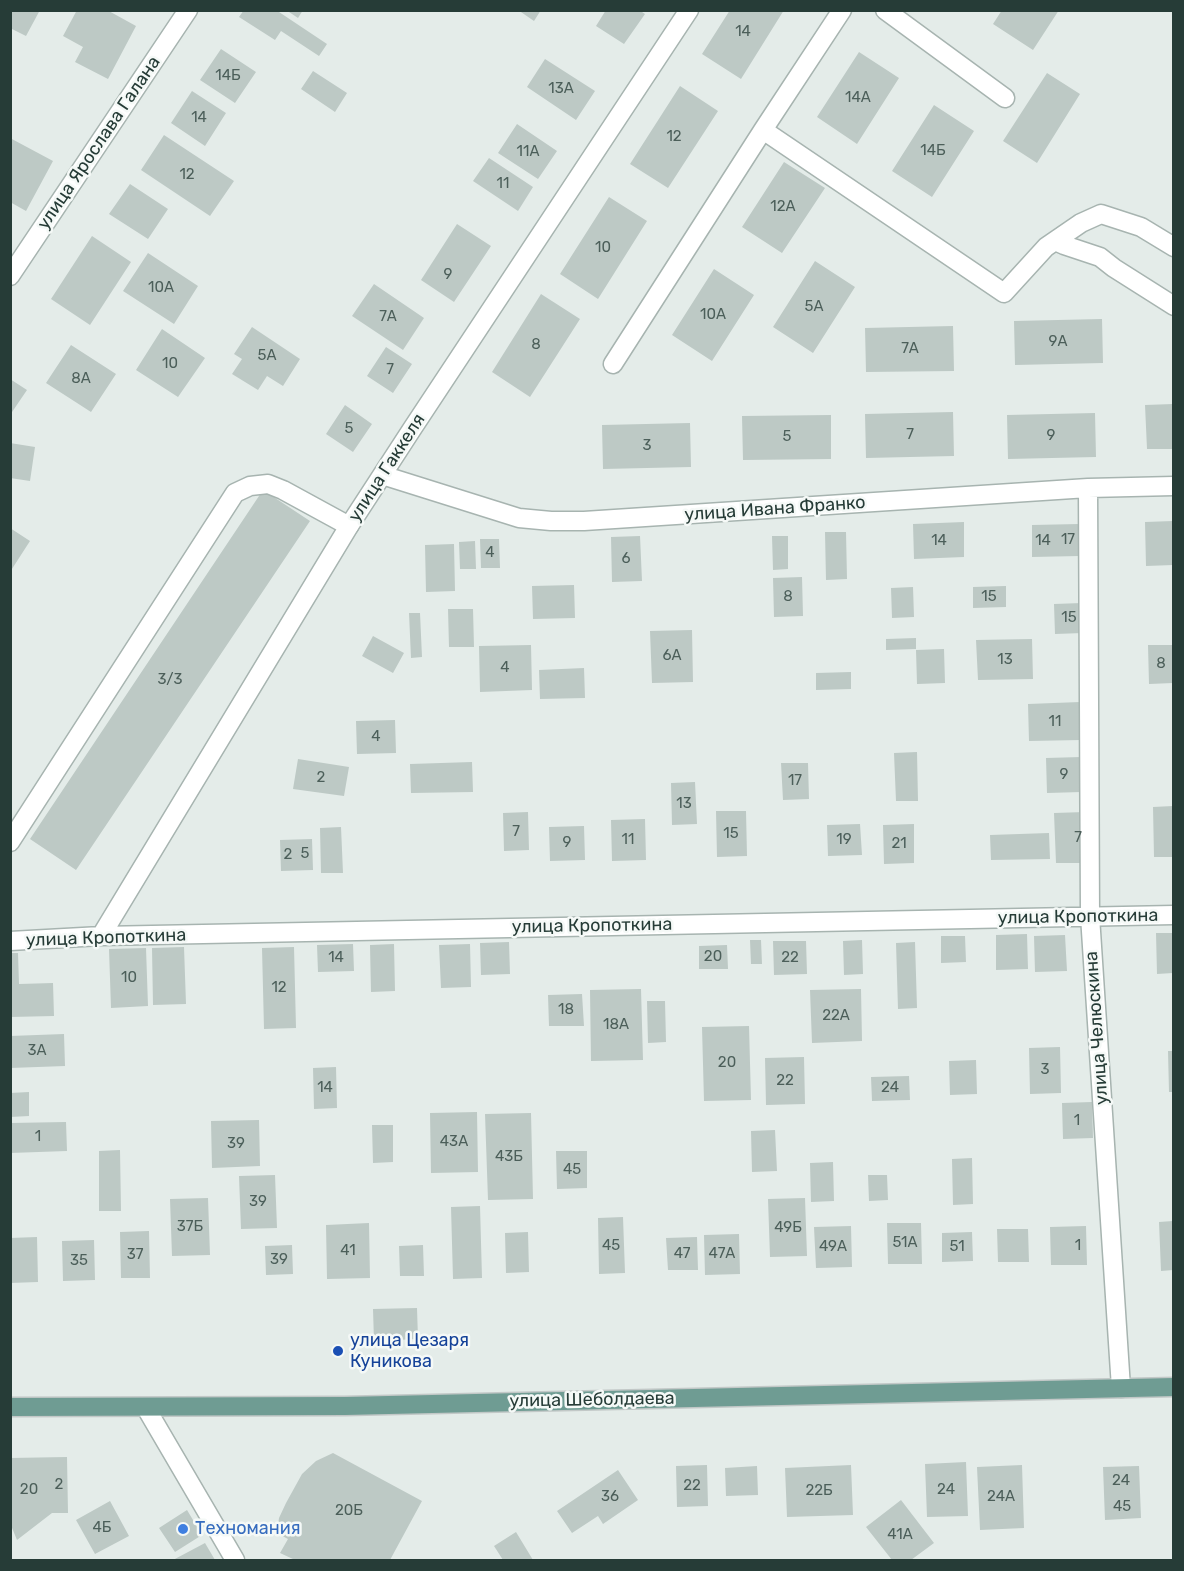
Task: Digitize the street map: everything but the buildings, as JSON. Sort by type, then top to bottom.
[{"type":"main road","name":"улица Шеболдаева","points":[[10,1407],[345,1406],[1173,1387]]},
{"type":"street","name":"улица Ярослава Галана","points":[[10,276],[189,10]]},
{"type":"street","name":"улица Гаккеля","points":[[101,936],[349,526],[689,10]]},
{"type":"street","points":[[613,364],[842,10]]},
{"type":"street","points":[[885,10],[1005,98]]},
{"type":"street","points":[[763,130],[1004,293],[1046,247],[1081,223],[1101,214],[1141,226],[1173,247]]},
{"type":"street","points":[[1055,241],[1100,257],[1173,306]]},
{"type":"street","name":"улица Ивана Франко","points":[[382,475],[519,518],[551,521],[584,521],[1088,488],[1173,486]]},
{"type":"street","points":[[10,842],[235,493],[250,486],[268,484],[349,526]]},
{"type":"street","name":"улица Челюскина","points":[[1088,488],[1090,916],[1120,1388]]},
{"type":"street","name":"улица Кропоткина","points":[[10,941],[101,936],[1173,915]]},
{"type":"street","points":[[146,1408],[236,1560]]},
{"type":"place","name":"улица Цезаря Куникова","points":[[338,1351]]},
{"type":"place","name":"Техномания","points":[[183,1529]]}]
